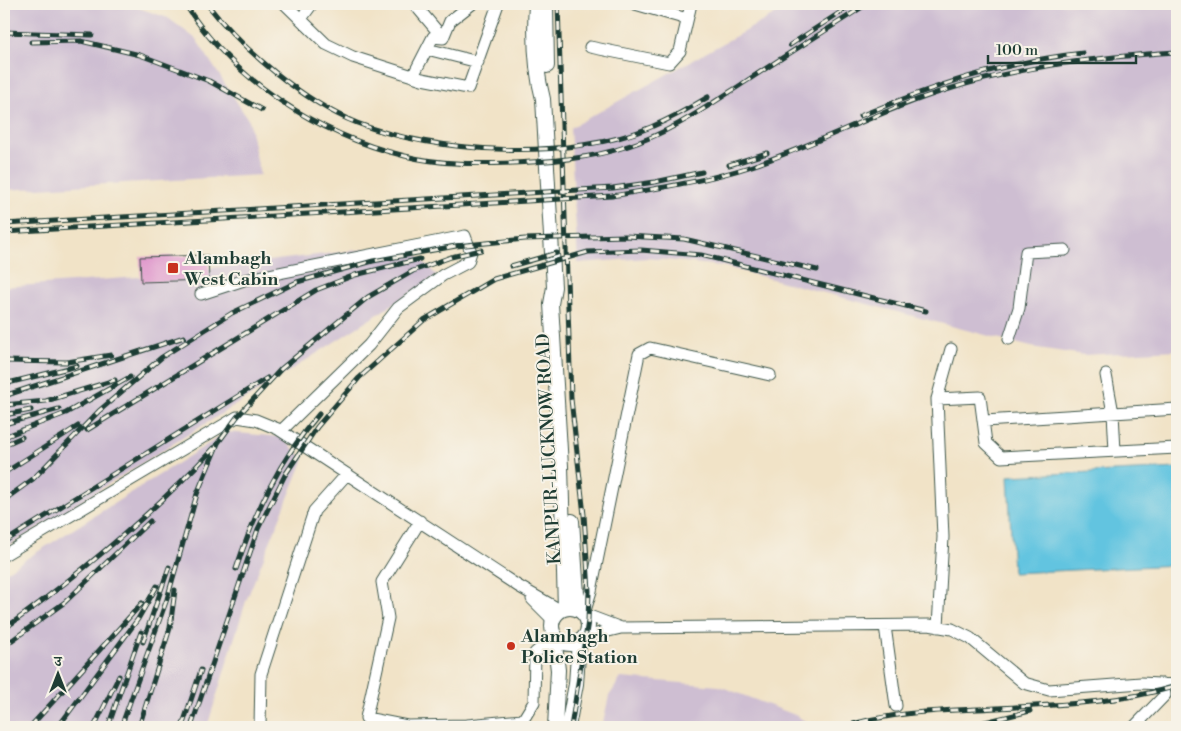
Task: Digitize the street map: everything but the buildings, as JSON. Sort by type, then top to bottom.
[{"type":"main road","points":[[536,4],[538,81],[543,99]]},
{"type":"main road","points":[[543,99],[547,83],[546,4]]},
{"type":"main road","name":"KANPUR-LUCKNOW ROAD","points":[[543,99],[554,287],[560,305],[575,591],[568,612],[554,637],[558,670],[555,727]]},
{"type":"main road","name":"KANPUR-LUCKNOW ROAD","points":[[568,612],[588,628],[581,639],[576,684],[568,727]]},
{"type":"main road","points":[[554,637],[566,643],[581,639]]},
{"type":"street","points":[[285,4],[326,44],[353,57],[412,76],[468,88],[498,4]]},
{"type":"street","points":[[301,19],[312,4]]},
{"type":"street","points":[[417,4],[416,6],[443,38]]},
{"type":"street","points":[[443,38],[450,21],[472,4]]},
{"type":"street","points":[[635,4],[688,19]]},
{"type":"street","points":[[590,46],[669,63],[680,51],[691,4]]},
{"type":"street","points":[[412,76],[433,37],[443,38]]},
{"type":"street","points":[[427,49],[478,62]]},
{"type":"street","points":[[201,294],[244,280],[465,236],[471,252],[468,262],[443,275],[398,308],[369,345],[281,431]]},
{"type":"street","points":[[1009,339],[1019,308],[1026,252],[1065,250]]},
{"type":"street","points":[[568,612],[591,591],[639,354],[650,348],[770,375]]},
{"type":"street","points":[[938,627],[943,537],[937,399],[951,349]]},
{"type":"street","points":[[1106,375],[1113,413],[1115,451]]},
{"type":"street","points":[[937,399],[980,397],[985,421],[986,443],[1001,457],[1177,448]]},
{"type":"street","points":[[985,421],[1177,409]]},
{"type":"street","points":[[4,556],[237,417],[256,420],[281,431],[518,586],[568,612],[621,628]]},
{"type":"street","points":[[260,727],[261,674],[314,511],[347,474]]},
{"type":"street","points":[[420,521],[382,582],[388,618],[366,718],[407,726],[466,725],[523,720],[534,702],[536,653],[554,637]]},
{"type":"street","points":[[885,626],[896,706]]},
{"type":"street","points":[[581,639],[621,628],[938,627],[952,629],[970,638],[1024,683],[1049,690],[1141,683],[1177,685]]},
{"type":"street","points":[[1134,727],[1165,695],[1163,684]]},
{"type":"shaded area","points":[[4,4],[127,4],[168,18],[196,39],[249,121],[260,175],[4,190]]},
{"type":"shaded area","points":[[794,4],[1177,4],[1177,350],[1084,355],[1031,347],[722,266],[648,258],[578,263],[570,128]]},
{"type":"shaded area","points":[[407,244],[437,276],[266,386],[4,549],[4,287],[139,277]]},
{"type":"shaded area","points":[[227,432],[281,437],[304,459],[246,601],[207,727],[4,727],[4,573]]},
{"type":"shaded area","points":[[621,678],[719,686],[795,715],[815,727],[602,727],[609,696]]},
{"type":"water","points":[[1177,468],[1177,565],[1013,573],[1008,476]]},
{"type":"railway","points":[[185,4],[227,57],[280,101],[310,119],[373,147],[405,156],[432,161],[473,164],[570,159],[611,151],[641,142],[671,128],[700,111],[867,4]]},
{"type":"railway","points":[[207,4],[256,56],[295,88],[316,102],[357,123],[425,141],[464,147],[504,149],[544,149],[583,145],[619,138],[651,127],[708,97]]},
{"type":"railway","points":[[558,4],[571,399],[584,515],[589,591],[588,621],[571,727]]},
{"type":"railway","points":[[790,45],[853,4]]},
{"type":"railway","points":[[4,32],[92,35]]},
{"type":"railway","points":[[31,42],[81,41],[140,55],[209,81],[262,110]]},
{"type":"railway","points":[[4,232],[612,196],[700,180],[752,166],[801,148],[897,107],[974,82],[1060,64],[1177,52]]},
{"type":"railway","points":[[860,116],[942,85],[997,69],[1025,62],[1083,53]]},
{"type":"railway","points":[[729,165],[767,153]]},
{"type":"railway","points":[[4,224],[613,188],[655,182],[702,172]]},
{"type":"railway","points":[[4,500],[33,479],[99,411],[162,357],[232,313],[297,282],[373,261],[456,246],[525,239],[625,236],[684,239],[817,270]]},
{"type":"railway","points":[[121,727],[167,599],[197,494],[218,443],[237,417],[281,369],[368,297],[413,271],[451,257],[481,250]]},
{"type":"railway","points":[[191,727],[258,529],[285,475],[317,427],[359,378],[424,320],[494,279],[588,252],[641,250],[701,255],[926,311]]},
{"type":"railway","points":[[511,266],[557,253]]},
{"type":"railway","points":[[87,430],[316,290],[355,275],[420,259]]},
{"type":"railway","points":[[4,396],[184,337]]},
{"type":"railway","points":[[4,361],[67,362],[111,355]]},
{"type":"railway","points":[[4,384],[77,366]]},
{"type":"railway","points":[[4,437],[66,413],[130,377]]},
{"type":"railway","points":[[4,542],[267,378]]},
{"type":"railway","points":[[4,405],[46,401],[115,380]]},
{"type":"railway","points":[[4,424],[59,409]]},
{"type":"railway","points":[[4,415],[31,410]]},
{"type":"railway","points":[[236,569],[251,527],[280,468],[319,414]]},
{"type":"railway","points":[[4,473],[78,426]]},
{"type":"railway","points":[[4,445],[22,437]]},
{"type":"railway","points":[[4,629],[113,544],[165,497],[214,448]]},
{"type":"railway","points":[[4,646],[65,602],[150,521]]},
{"type":"railway","points":[[143,642],[169,567]]},
{"type":"railway","points":[[58,727],[138,619],[157,586]]},
{"type":"railway","points":[[139,727],[170,628],[175,590]]},
{"type":"railway","points":[[30,727],[142,603]]},
{"type":"railway","points":[[108,727],[141,632]]},
{"type":"railway","points":[[182,727],[201,670]]},
{"type":"railway","points":[[94,727],[119,676]]},
{"type":"railway","points":[[843,727],[859,722],[909,714],[1103,701],[1177,686]]},
{"type":"railway","points":[[964,727],[1030,711]]},
{"type":"place","name":"Alambagh West Cabin","points":[[173,268]]},
{"type":"place","name":"Alambagh Police Station","points":[[511,646]]}]
